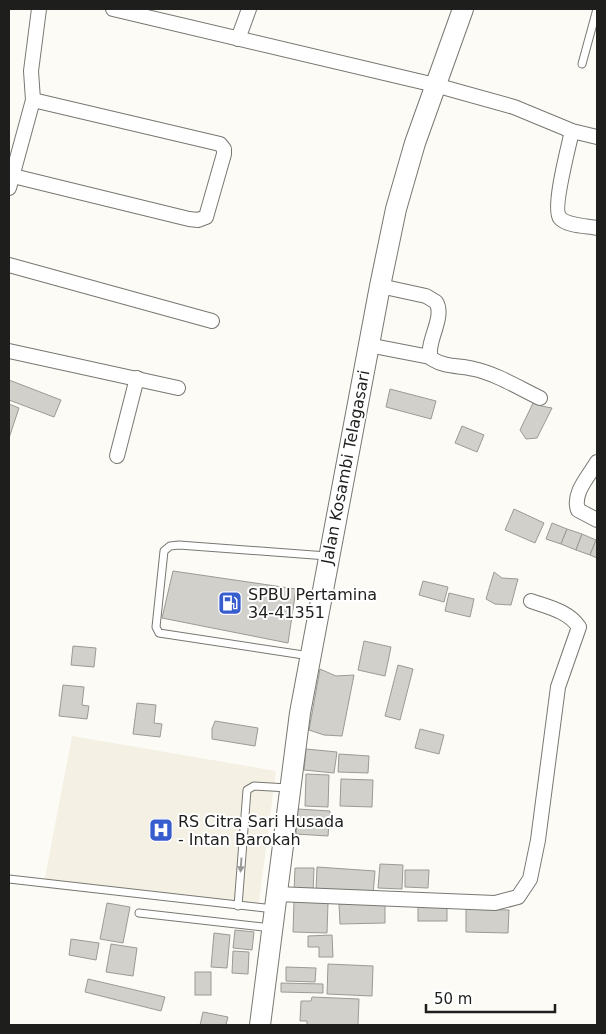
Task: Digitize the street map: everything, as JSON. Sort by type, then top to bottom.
[{"type":"main road","name":"Jalan Kosambi Telagasari","points":[[260,1025],[289,788],[310,656],[368,345],[399,199],[435,85],[463,9]]},
{"type":"street","points":[[33,100],[220,144],[224,149],[224,154],[206,216],[198,220],[10,180],[33,100],[31,71],[39,9]]},
{"type":"street","points":[[113,9],[435,85],[514,107],[572,131],[597,137]]},
{"type":"street","points":[[238,39],[249,9]]},
{"type":"street","points":[[572,131],[561,183],[558,214],[562,220],[597,228]]},
{"type":"street","points":[[9,264],[212,321]]},
{"type":"street","points":[[380,286],[426,296],[436,302],[440,310],[430,357]]},
{"type":"street","points":[[368,345],[430,357],[442,365],[473,368],[486,372],[540,398]]},
{"type":"street","points":[[9,351],[178,388]]},
{"type":"street","points":[[117,456],[137,378]]},
{"type":"street","points":[[597,462],[577,496],[576,503],[578,510],[597,520]]},
{"type":"street","points":[[274,911],[495,903],[518,897],[525,889],[538,840],[558,687],[579,627],[573,618],[567,614],[531,601]]},
{"type":"lane","points":[[582,64],[596,9]]},
{"type":"lane","points":[[310,656],[159,633],[156,627],[164,551],[170,546],[179,545],[328,556]]},
{"type":"lane","points":[[238,906],[247,790],[254,786],[289,788]]},
{"type":"lane","points":[[9,879],[274,911]]},
{"type":"lane","points":[[139,914],[274,911]]},
{"type":"shaded area","name":"RS Citra Sari Husada - Intan Barokah","points":[[72,736],[276,771],[258,910],[43,888]]},
{"type":"building","points":[[9,380],[61,400],[54,417],[9,400]]},
{"type":"building","points":[[390,389],[436,401],[431,419],[386,407]]},
{"type":"building","points":[[535,399],[541,406],[552,408],[537,438],[526,439],[520,430]]},
{"type":"building","points":[[9,404],[19,408],[9,438]]},
{"type":"building","points":[[462,426],[484,435],[477,452],[455,443]]},
{"type":"building","points":[[514,509],[544,523],[535,543],[505,530]]},
{"type":"building","points":[[552,523],[567,529],[561,544],[546,539]]},
{"type":"building","points":[[567,529],[582,534],[576,550],[561,544]]},
{"type":"building","points":[[582,534],[596,540],[590,555],[576,550]]},
{"type":"building","points":[[597,540],[597,558],[590,555]]},
{"type":"building","name":"SPBU Pertamina 34-41351","points":[[173,571],[296,589],[288,643],[162,618]]},
{"type":"building","points":[[494,572],[502,578],[518,579],[511,605],[495,604],[486,599]]},
{"type":"building","points":[[423,581],[448,587],[444,602],[419,595]]},
{"type":"building","points":[[449,593],[474,599],[470,617],[445,611]]},
{"type":"building","points":[[364,641],[391,647],[385,676],[358,670]]},
{"type":"building","points":[[73,646],[96,648],[94,667],[71,665]]},
{"type":"building","points":[[398,665],[413,669],[400,720],[385,716]]},
{"type":"building","points":[[320,669],[336,676],[354,675],[342,736],[324,735],[309,730]]},
{"type":"building","points":[[63,685],[84,687],[82,705],[89,706],[87,719],[59,716]]},
{"type":"building","points":[[137,703],[156,705],[154,723],[162,724],[160,737],[133,734]]},
{"type":"building","points":[[215,721],[258,728],[255,746],[212,739],[212,729]]},
{"type":"building","points":[[420,729],[444,735],[439,754],[415,748]]},
{"type":"building","points":[[306,749],[337,752],[334,773],[304,770]]},
{"type":"building","points":[[339,754],[369,756],[368,773],[338,772]]},
{"type":"building","points":[[306,774],[329,775],[328,807],[305,806]]},
{"type":"building","points":[[341,779],[373,780],[372,807],[340,806]]},
{"type":"building","points":[[298,809],[330,811],[328,836],[296,834]]},
{"type":"building","points":[[380,864],[403,865],[402,889],[378,888]]},
{"type":"building","points":[[317,867],[375,871],[373,895],[316,892]]},
{"type":"building","points":[[295,868],[314,868],[313,893],[294,892]]},
{"type":"building","points":[[405,870],[429,870],[428,888],[405,887]]},
{"type":"building","points":[[294,901],[328,903],[327,933],[293,932]]},
{"type":"building","points":[[107,903],[130,907],[123,943],[100,939]]},
{"type":"building","points":[[385,903],[385,923],[340,924],[339,904]]},
{"type":"building","points":[[418,903],[447,903],[447,921],[418,921]]},
{"type":"building","points":[[466,909],[509,910],[508,933],[466,932]]},
{"type":"building","points":[[235,930],[254,932],[252,950],[233,948]]},
{"type":"building","points":[[214,933],[230,935],[227,968],[211,967]]},
{"type":"building","points":[[332,935],[333,957],[319,957],[319,947],[308,947],[308,936]]},
{"type":"building","points":[[71,939],[99,943],[96,960],[69,955]]},
{"type":"building","points":[[111,944],[137,948],[133,976],[106,972]]},
{"type":"building","points":[[233,951],[249,952],[248,974],[232,973]]},
{"type":"building","points":[[328,964],[373,966],[372,996],[327,994]]},
{"type":"building","points":[[286,967],[316,968],[315,982],[286,981]]},
{"type":"building","points":[[195,972],[211,972],[211,995],[195,995]]},
{"type":"building","points":[[88,979],[165,997],[161,1011],[85,992]]},
{"type":"building","points":[[281,983],[323,984],[323,993],[281,992]]},
{"type":"building","points":[[312,997],[359,999],[358,1025],[307,1025],[307,1021],[300,1021],[301,1001],[311,1001]]},
{"type":"building","points":[[203,1012],[228,1017],[226,1025],[200,1025]]},
{"type":"place","name":"SPBU Pertamina 34-41351","points":[[230,603]]},
{"type":"place","name":"RS Citra Sari Husada - Intan Barokah","points":[[161,830]]}]
